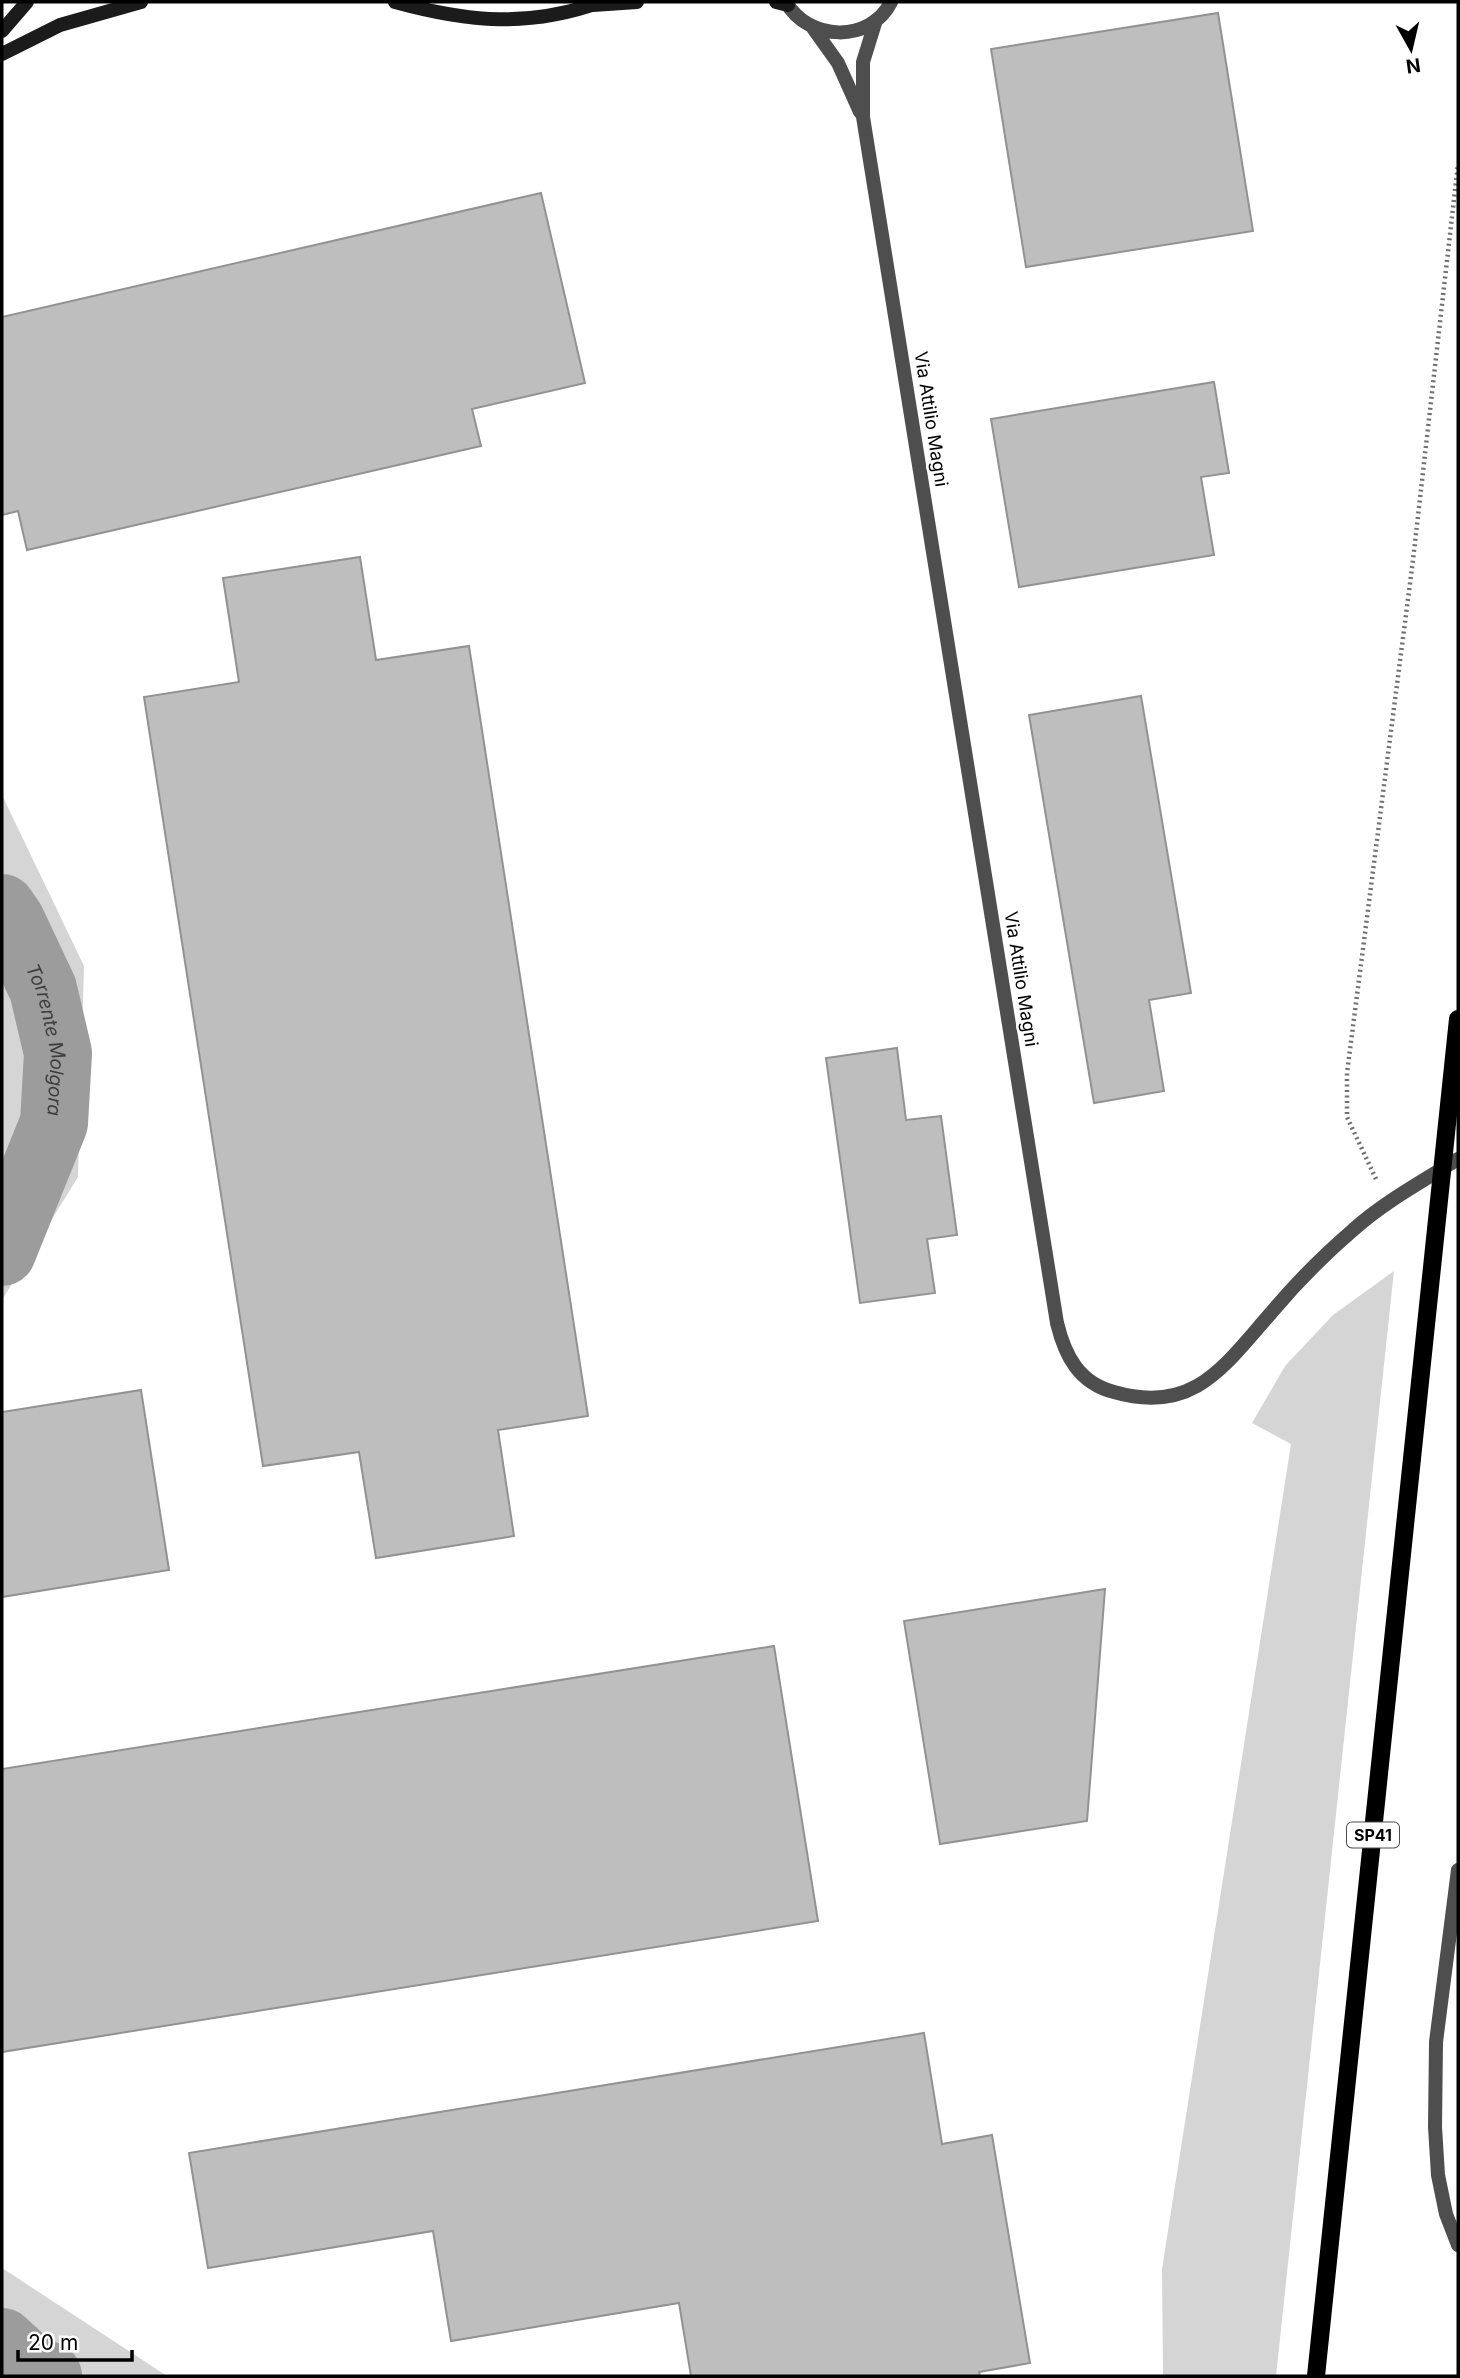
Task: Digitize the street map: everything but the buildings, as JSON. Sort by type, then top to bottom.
[{"type":"main road","points":[[2,31],[27,2]]},
{"type":"main road","points":[[2,54],[60,25],[141,2]]},
{"type":"main road","points":[[395,2],[461,18],[512,21],[597,3],[637,2]]},
{"type":"main road","name":"SP41","points":[[1316,2376],[1458,1018]]},
{"type":"street","points":[[813,28],[846,33],[861,29],[876,20],[891,2]]},
{"type":"street","name":"Via Attilio Magni","points":[[783,3],[813,28],[838,63],[863,117]]},
{"type":"street","name":"Via Attilio Magni","points":[[876,20],[863,62],[863,117],[1057,1323],[1062,1343],[1072,1364],[1100,1388],[1124,1395],[1160,1399],[1188,1391],[1230,1361],[1272,1311],[1354,1228],[1389,1202],[1458,1159]]},
{"type":"street","points":[[1458,1870],[1436,2042],[1435,2127],[1438,2175],[1446,2214],[1458,2245]]},
{"type":"path","points":[[1389,1202],[1347,1117],[1347,1073],[1413,560],[1458,164]]},
{"type":"shaded area","points":[[2,795],[84,966],[78,1177],[2,1300]]},
{"type":"shaded area","points":[[1394,1271],[1276,2376],[1163,2376],[1162,2269],[1291,1444],[1252,1423],[1285,1366],[1333,1315]]},
{"type":"shaded area","points":[[2,2268],[167,2376],[2,2376]]},
{"type":"waterway","name":"Torrente Molgora","points":[[2,908],[11,921],[43,989],[58,1053],[54,1123],[2,1252]]},
{"type":"waterway","name":"Torrente Molgora","points":[[2,2342],[27,2365],[48,2376]]}]
